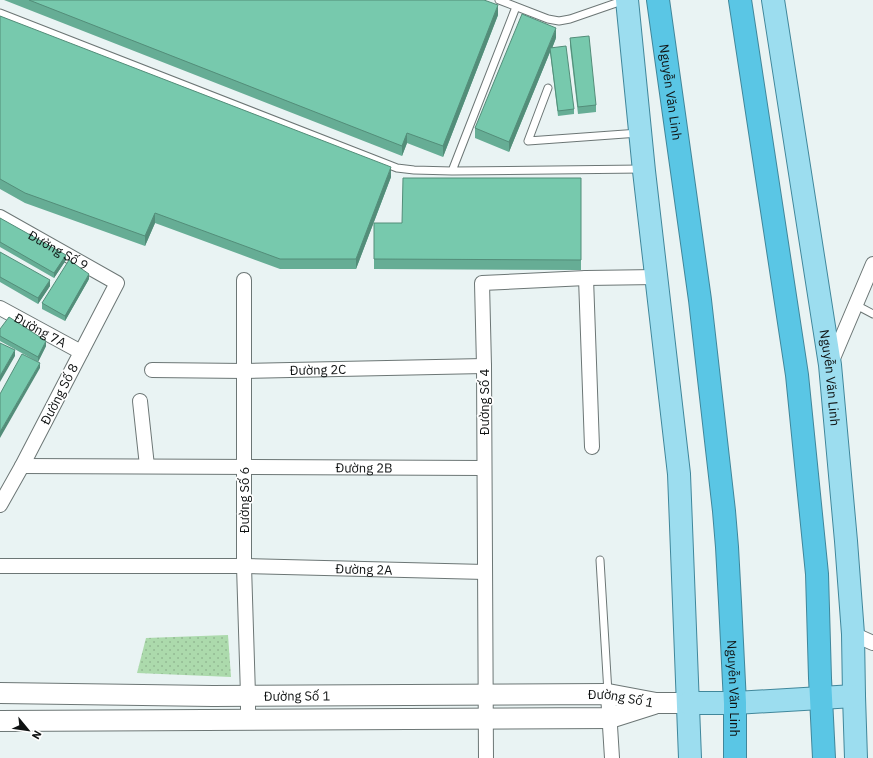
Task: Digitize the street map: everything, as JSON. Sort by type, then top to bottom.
[{"type":"highway","name":"Nguyễn Văn Linh","points":[[658,0],[700,300],[724,511],[735,703],[735,758]]},
{"type":"highway","points":[[740,0],[797,375],[817,574],[824,758]]},
{"type":"main road","points":[[627,0],[644,169],[679,474],[690,758]]},
{"type":"main road","name":"Nguyễn Văn Linh","points":[[773,0],[830,365],[853,634],[856,758]]},
{"type":"main road","points":[[689,703],[735,703],[854,696]]},
{"type":"street","name":"Đường Số 9","points":[[0,217],[117,283]]},
{"type":"street","points":[[830,365],[872,270]]},
{"type":"street","name":"Đường Số 4","points":[[486,758],[484,366],[482,283],[586,278],[657,277]]},
{"type":"street","points":[[586,278],[592,447]]},
{"type":"street","name":"Đường Số 6","points":[[244,280],[244,566],[248,720]]},
{"type":"street","name":"Đường Số 8","points":[[0,505],[22,466],[117,283]]},
{"type":"street","name":"Đường 7A","points":[[1,310],[81,352]]},
{"type":"street","name":"Đường 2C","points":[[152,370],[245,371],[484,366]]},
{"type":"street","points":[[140,401],[147,466]]},
{"type":"street","name":"Đường 2B","points":[[22,466],[484,468]]},
{"type":"street","name":"Đường 2A","points":[[0,566],[244,566],[485,572]]},
{"type":"street","points":[[853,634],[873,643]]},
{"type":"street","name":"Đường Số 1","points":[[0,693],[213,696],[608,694],[656,703],[689,703]]},
{"type":"street","points":[[608,694],[612,758]]},
{"type":"street","name":"Đường Số 1","points":[[0,721],[610,718],[656,703]]},
{"type":"lane","points":[[499,0],[554,21],[564,21],[627,0]]},
{"type":"lane","points":[[452,171],[516,7]]},
{"type":"lane","points":[[0,13],[388,165],[405,170],[644,169]]},
{"type":"lane","points":[[548,88],[528,141],[640,132]]},
{"type":"lane","points":[[856,305],[873,314]]},
{"type":"lane","points":[[600,560],[608,694]]},
{"type":"green space","points":[[228,635],[231,677],[137,673],[146,638]]},
{"type":"building","points":[[29,0],[484,0],[498,5],[443,146],[407,133],[402,146]]},
{"type":"building","points":[[522,14],[556,28],[509,142],[475,128]]},
{"type":"building","points":[[0,16],[391,167],[356,259],[280,259],[155,213],[145,236],[25,193],[0,179]]},
{"type":"building","points":[[589,36],[596,105],[578,107],[570,38]]},
{"type":"building","points":[[566,46],[574,109],[558,111],[550,48]]},
{"type":"building","points":[[403,178],[581,178],[581,260],[374,259],[374,223],[402,223]]},
{"type":"building","points":[[0,218],[66,255],[54,273],[0,242]]},
{"type":"building","points":[[0,252],[50,280],[38,298],[0,277]]},
{"type":"building","points":[[69,260],[89,274],[65,316],[42,303]]},
{"type":"building","points":[[9,317],[46,341],[38,357],[0,336],[0,329]]},
{"type":"building","points":[[0,343],[15,350],[0,376]]},
{"type":"building","points":[[22,354],[40,363],[0,432],[0,394]]}]
